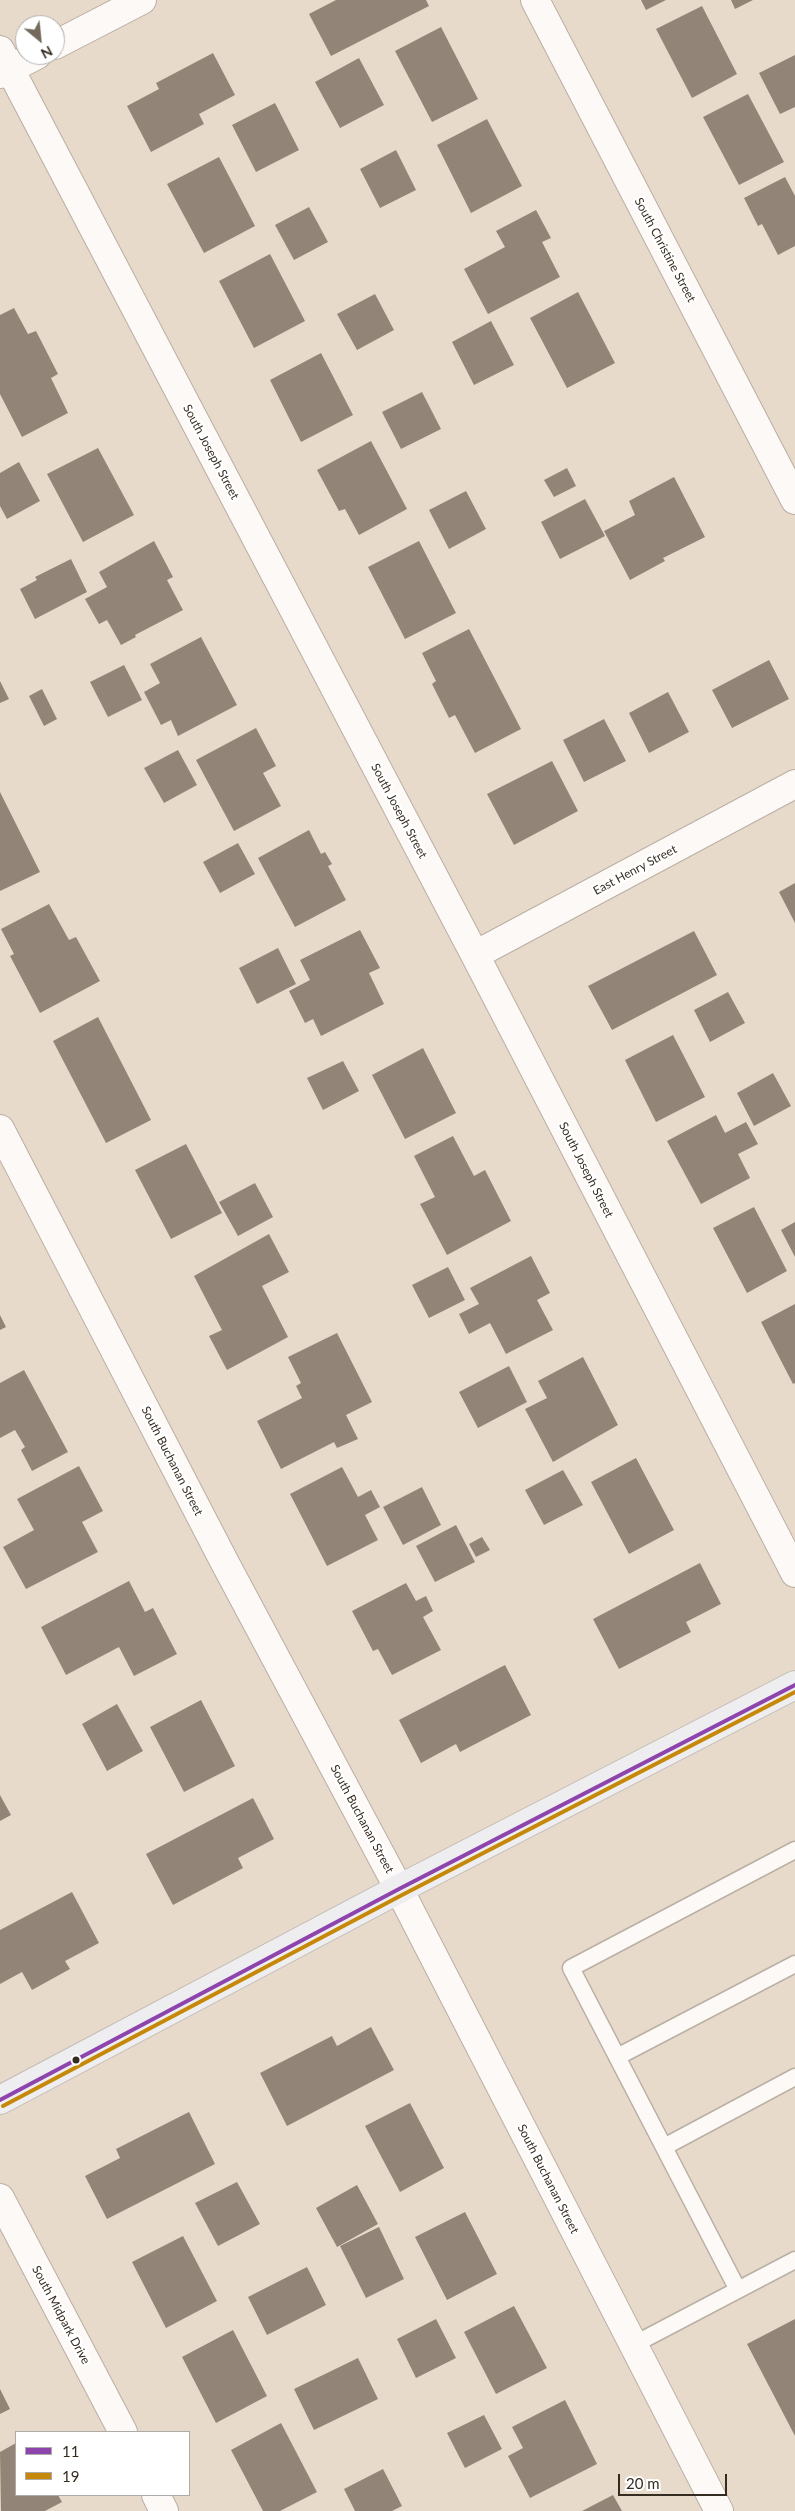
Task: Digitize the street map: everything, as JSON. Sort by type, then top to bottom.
[{"type":"main road","points":[[0,2100],[399,1889],[795,1685]]},
{"type":"street","points":[[65,40],[142,0]]},
{"type":"street","name":"South Christine Street","points":[[535,0],[795,500]]},
{"type":"street","name":"South Joseph Street","points":[[3,64],[475,956],[795,1573]]},
{"type":"street","name":"East Henry Street","points":[[475,956],[795,784]]},
{"type":"street","name":"South Buchanan Street","points":[[0,1129],[225,1563],[399,1889],[719,2511]]},
{"type":"street","name":"South Midpark Drive","points":[[0,2198],[122,2431]]},
{"type":"street","points":[[156,2496],[164,2511]]},
{"type":"lane","points":[[738,2290],[570,1968],[795,1850]]},
{"type":"lane","points":[[617,2057],[795,1964]]},
{"type":"lane","points":[[664,2147],[795,2077]]},
{"type":"lane","points":[[633,2345],[795,2260]]},
{"type":"building","points":[[336,0],[426,0],[429,6],[331,56],[309,14]]},
{"type":"building","points":[[641,0],[666,0],[646,10]]},
{"type":"building","points":[[731,0],[753,0],[735,9]]},
{"type":"building","points":[[702,6],[737,74],[692,98],[656,29]]},
{"type":"building","points":[[441,27],[478,99],[432,122],[395,51]]},
{"type":"building","points":[[213,53],[235,95],[199,114],[204,124],[151,152],[127,106],[159,89],[156,83]]},
{"type":"building","points":[[795,55],[795,107],[780,114],[759,73]]},
{"type":"building","points":[[359,58],[384,105],[340,128],[315,82]]},
{"type":"building","points":[[748,94],[784,162],[739,185],[703,117]]},
{"type":"building","points":[[275,103],[299,150],[256,172],[232,125]]},
{"type":"building","points":[[487,119],[522,186],[471,213],[437,145]]},
{"type":"building","points":[[396,150],[416,190],[380,208],[360,169]]},
{"type":"building","points":[[219,157],[255,226],[204,253],[167,184]]},
{"type":"building","points":[[785,177],[795,196],[795,246],[778,255],[762,224],[758,226],[744,198]]},
{"type":"building","points":[[309,207],[328,242],[294,260],[275,225]]},
{"type":"building","points":[[536,210],[551,238],[542,242],[560,277],[488,314],[464,269],[505,247],[496,231]]},
{"type":"building","points":[[270,254],[305,321],[254,348],[219,281]]},
{"type":"building","points":[[578,292],[615,363],[567,388],[530,318]]},
{"type":"building","points":[[375,294],[394,330],[357,350],[337,314]]},
{"type":"building","points":[[14,308],[28,334],[36,331],[58,374],[51,378],[68,413],[22,437],[0,394],[0,315]]},
{"type":"building","points":[[491,321],[514,365],[474,385],[452,342]]},
{"type":"building","points":[[321,353],[353,415],[301,442],[270,380]]},
{"type":"building","points":[[422,392],[441,429],[401,449],[382,412]]},
{"type":"building","points":[[371,441],[407,509],[359,535],[345,509],[339,511],[317,470]]},
{"type":"building","points":[[98,448],[134,515],[83,542],[47,474]]},
{"type":"building","points":[[19,462],[40,501],[7,519],[0,506],[0,473]]},
{"type":"building","points":[[567,468],[576,486],[554,497],[544,480]]},
{"type":"building","points":[[674,477],[705,537],[663,558],[665,561],[630,580],[604,531],[635,515],[629,501]]},
{"type":"building","points":[[466,491],[486,529],[449,549],[429,510]]},
{"type":"building","points":[[585,499],[605,536],[560,559],[541,522]]},
{"type":"building","points":[[154,541],[173,577],[167,580],[183,610],[135,635],[136,637],[121,645],[107,620],[99,624],[85,599],[107,587],[99,572]]},
{"type":"building","points":[[419,541],[456,613],[405,639],[368,567]]},
{"type":"building","points":[[71,559],[87,592],[35,619],[20,589],[37,580],[35,577]]},
{"type":"building","points":[[469,629],[521,729],[475,753],[455,715],[449,718],[432,684],[436,681],[422,653]]},
{"type":"building","points":[[201,637],[237,705],[178,736],[171,720],[161,725],[144,692],[160,683],[150,664]]},
{"type":"building","points":[[769,660],[789,699],[732,728],[712,690]]},
{"type":"building","points":[[124,665],[142,700],[108,717],[90,682]]},
{"type":"building","points":[[0,681],[9,699],[0,703]]},
{"type":"building","points":[[42,689],[57,719],[44,726],[29,696]]},
{"type":"building","points":[[668,692],[689,732],[649,753],[629,713]]},
{"type":"building","points":[[604,719],[626,761],[584,782],[563,740]]},
{"type":"building","points":[[256,728],[276,766],[263,773],[281,806],[234,831],[196,760]]},
{"type":"building","points":[[178,750],[197,785],[164,803],[144,768]]},
{"type":"building","points":[[552,761],[578,811],[514,845],[487,794]]},
{"type":"building","points":[[0,792],[40,872],[0,891]]},
{"type":"building","points":[[309,830],[321,854],[325,852],[332,864],[328,866],[346,900],[295,927],[258,858]]},
{"type":"building","points":[[238,843],[255,874],[220,893],[203,862]]},
{"type":"building","points":[[795,883],[795,923],[779,892]]},
{"type":"building","points":[[49,904],[69,940],[76,937],[100,981],[40,1013],[10,956],[14,954],[1,929]]},
{"type":"building","points":[[360,930],[380,968],[369,973],[384,1004],[321,1036],[313,1019],[305,1023],[289,991],[310,980],[300,960]]},
{"type":"building","points":[[694,931],[717,975],[612,1030],[588,986]]},
{"type":"building","points":[[278,948],[296,984],[257,1004],[239,968]]},
{"type":"building","points":[[728,992],[745,1023],[710,1042],[694,1010]]},
{"type":"building","points":[[98,1017],[151,1120],[106,1143],[53,1041]]},
{"type":"building","points":[[673,1035],[705,1097],[656,1122],[625,1060]]},
{"type":"building","points":[[423,1048],[456,1113],[405,1139],[372,1075]]},
{"type":"building","points":[[343,1061],[359,1091],[323,1110],[307,1078]]},
{"type":"building","points":[[773,1073],[791,1106],[754,1126],[737,1093]]},
{"type":"building","points":[[716,1115],[725,1133],[746,1122],[758,1144],[738,1154],[750,1178],[701,1204],[667,1141]]},
{"type":"building","points":[[453,1136],[474,1176],[485,1170],[511,1221],[447,1255],[420,1204],[435,1197],[414,1156]]},
{"type":"building","points":[[186,1144],[222,1213],[171,1239],[135,1170]]},
{"type":"building","points":[[255,1183],[273,1217],[238,1236],[219,1202]]},
{"type":"building","points":[[754,1207],[787,1271],[747,1293],[713,1228]]},
{"type":"building","points":[[795,1222],[795,1257],[781,1230]]},
{"type":"building","points":[[269,1234],[289,1272],[262,1286],[288,1337],[227,1370],[209,1336],[222,1330],[194,1276]]},
{"type":"building","points":[[531,1256],[550,1293],[537,1300],[553,1330],[506,1354],[490,1323],[469,1334],[459,1314],[479,1304],[470,1288]]},
{"type":"building","points":[[448,1267],[465,1300],[429,1318],[412,1285]]},
{"type":"building","points":[[795,1304],[795,1383],[793,1384],[761,1322]]},
{"type":"building","points":[[0,1315],[6,1327],[0,1330]]},
{"type":"building","points":[[337,1333],[372,1402],[346,1415],[358,1439],[337,1448],[334,1442],[281,1469],[257,1421],[302,1398],[296,1386],[301,1383],[288,1357]]},
{"type":"building","points":[[583,1357],[618,1425],[553,1462],[525,1409],[547,1398],[538,1381]]},
{"type":"building","points":[[509,1366],[527,1402],[478,1428],[459,1392]]},
{"type":"building","points":[[24,1370],[68,1452],[32,1471],[21,1450],[25,1447],[15,1430],[0,1438],[0,1383]]},
{"type":"building","points":[[636,1458],[674,1530],[629,1554],[591,1482]]},
{"type":"building","points":[[79,1466],[103,1511],[82,1522],[98,1552],[26,1589],[3,1547],[34,1530],[17,1499]]},
{"type":"building","points":[[342,1467],[358,1497],[371,1490],[380,1507],[365,1515],[378,1540],[327,1566],[290,1494]]},
{"type":"building","points":[[563,1470],[583,1505],[544,1525],[525,1490]]},
{"type":"building","points":[[422,1487],[441,1525],[403,1545],[383,1507]]},
{"type":"building","points":[[456,1525],[475,1562],[435,1582],[416,1546]]},
{"type":"building","points":[[482,1537],[490,1550],[476,1557],[469,1544]]},
{"type":"building","points":[[700,1563],[721,1604],[686,1622],[691,1632],[619,1669],[593,1619]]},
{"type":"building","points":[[129,1581],[145,1612],[153,1608],[177,1654],[134,1676],[119,1647],[66,1675],[41,1627]]},
{"type":"building","points":[[406,1583],[416,1601],[426,1596],[433,1611],[423,1617],[441,1650],[392,1675],[378,1649],[373,1651],[352,1611]]},
{"type":"building","points":[[505,1665],[531,1715],[460,1752],[456,1744],[421,1763],[399,1720]]},
{"type":"building","points":[[201,1700],[235,1766],[184,1792],[150,1727]]},
{"type":"building","points":[[117,1704],[143,1751],[107,1771],[82,1724]]},
{"type":"building","points":[[0,1795],[11,1815],[0,1821]]},
{"type":"building","points":[[253,1798],[274,1839],[238,1858],[243,1868],[173,1905],[146,1854]]},
{"type":"building","points":[[72,1892],[99,1943],[65,1961],[70,1969],[32,1990],[22,1972],[0,1984],[0,1930]]},
{"type":"building","points":[[371,2027],[394,2070],[287,2126],[260,2073],[332,2036],[337,2046]]},
{"type":"building","points":[[410,2103],[444,2168],[400,2192],[365,2126]]},
{"type":"building","points":[[189,2112],[215,2164],[107,2219],[85,2176],[120,2158],[116,2149]]},
{"type":"building","points":[[237,2182],[260,2224],[218,2246],[195,2203]]},
{"type":"building","points":[[357,2185],[378,2224],[337,2247],[316,2208]]},
{"type":"building","points":[[465,2212],[497,2274],[447,2300],[415,2237]]},
{"type":"building","points":[[379,2227],[404,2279],[366,2298],[340,2246]]},
{"type":"building","points":[[183,2236],[217,2301],[166,2328],[132,2262]]},
{"type":"building","points":[[307,2267],[326,2305],[267,2335],[248,2297]]},
{"type":"building","points":[[514,2306],[547,2368],[496,2394],[464,2332]]},
{"type":"building","points":[[436,2319],[456,2358],[416,2378],[397,2339]]},
{"type":"building","points":[[795,2319],[795,2436],[747,2344]]},
{"type":"building","points":[[233,2330],[267,2396],[216,2423],[182,2357]]},
{"type":"building","points":[[358,2358],[378,2399],[314,2430],[294,2389]]},
{"type":"building","points":[[0,2389],[10,2409],[0,2414]]},
{"type":"building","points":[[565,2400],[597,2464],[530,2498],[508,2456],[523,2448],[512,2427]]},
{"type":"building","points":[[484,2415],[502,2449],[465,2468],[447,2433]]},
{"type":"building","points":[[281,2423],[317,2492],[280,2511],[263,2511],[231,2450]]},
{"type":"building","points":[[15,2444],[15,2496],[59,2496],[62,2502],[45,2511],[1,2511],[0,2452]]},
{"type":"building","points":[[383,2469],[402,2506],[392,2511],[355,2511],[344,2489]]},
{"type":"building","points":[[613,2495],[622,2511],[582,2511]]},
{"type":"transit line","name":"11","points":[[0,2100],[399,1889],[795,1685]]},
{"type":"transit line","name":"19","points":[[3,2106],[402,1895],[795,1692]]}]
